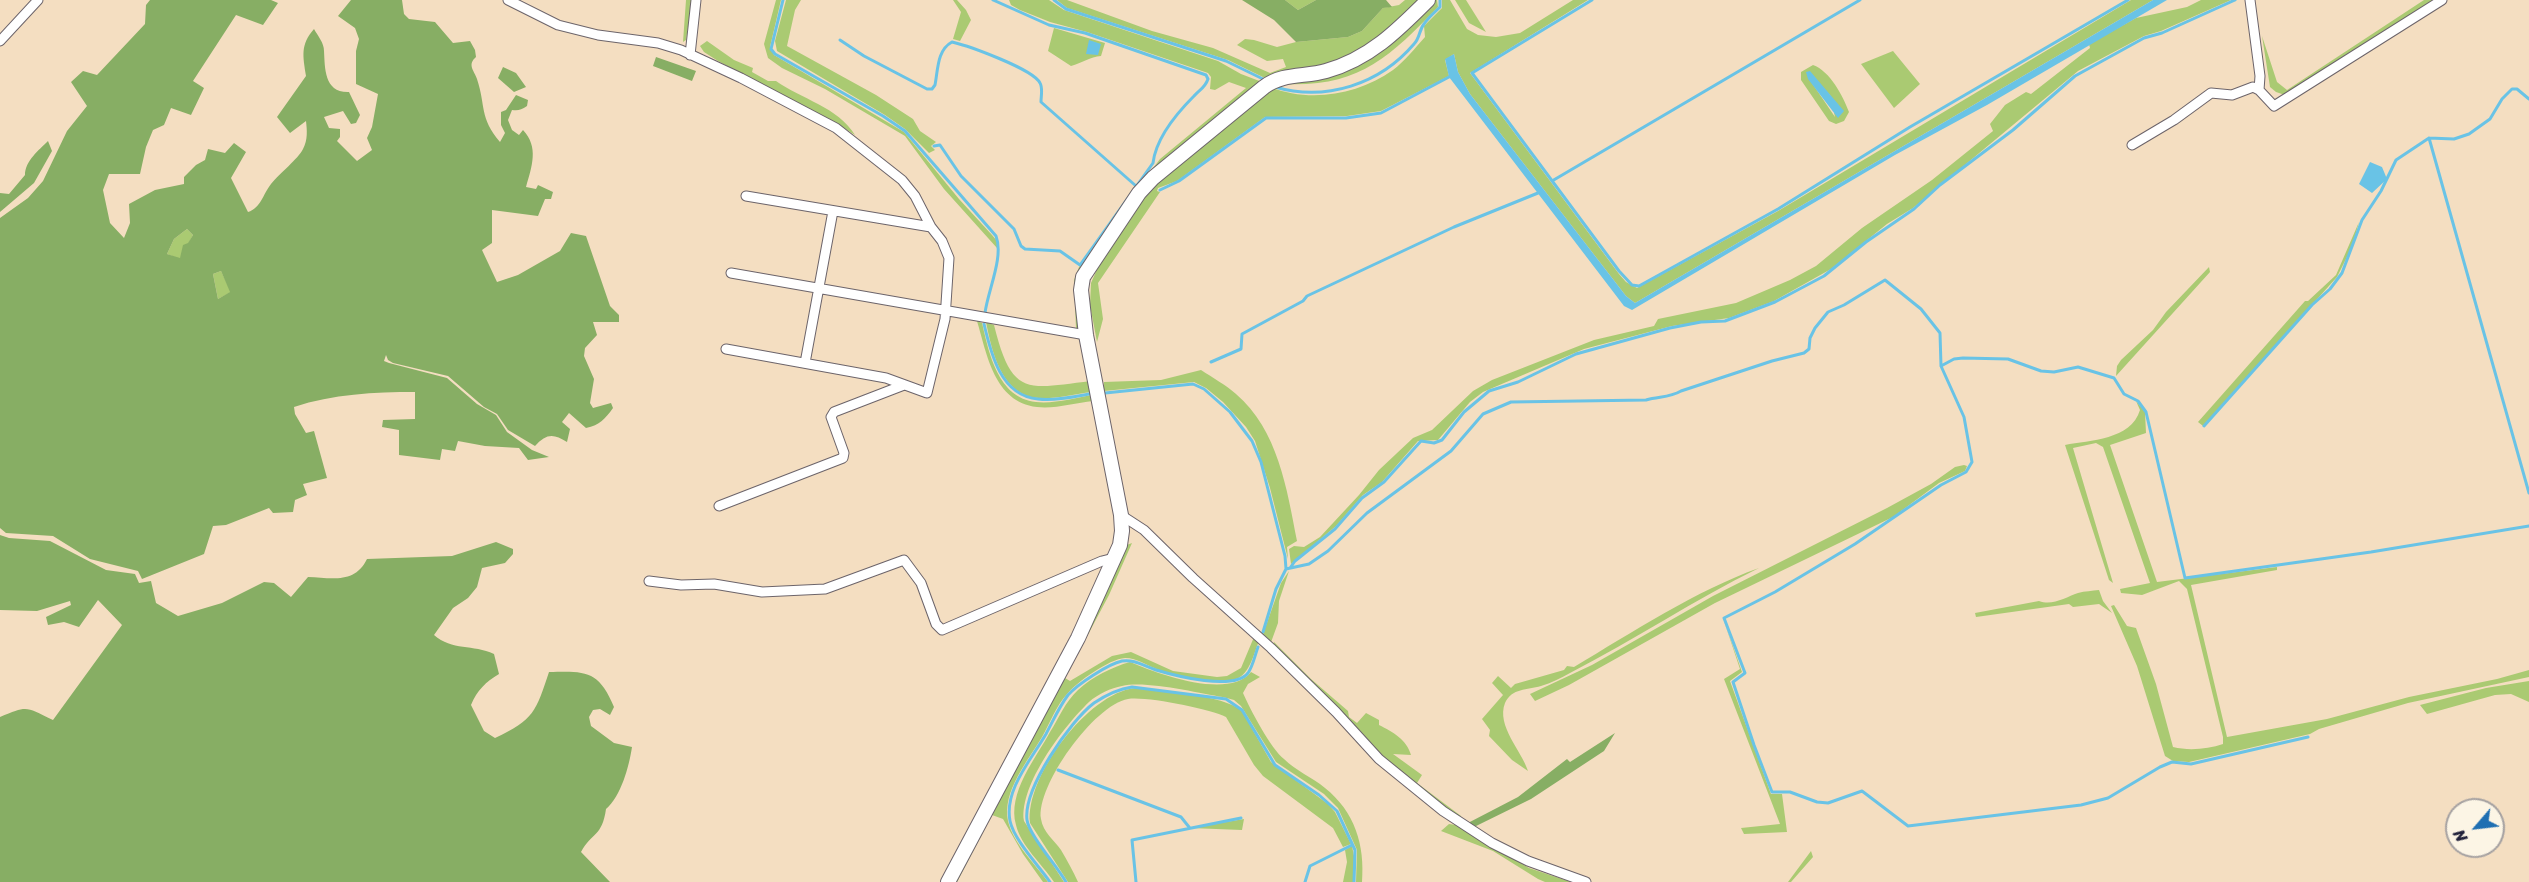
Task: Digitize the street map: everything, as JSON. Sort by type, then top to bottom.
[{"type":"street","points":[[0,41],[38,0]]},
{"type":"street","points":[[508,0],[558,25],[598,35],[658,43],[690,55],[741,78],[836,128],[902,180],[915,196],[931,227],[942,241],[949,258],[946,311],[927,393],[886,378],[726,349]]},
{"type":"street","points":[[690,55],[696,0]]},
{"type":"street","points":[[948,882],[1078,638],[1114,558],[1122,531],[1121,515],[1086,335],[1083,277],[1139,193],[1152,178],[1273,80],[1323,72],[1368,54],[1383,43],[1428,0]]},
{"type":"street","points":[[2250,0],[2260,76],[2259,90]]},
{"type":"street","points":[[2132,145],[2174,120],[2211,93],[2232,95],[2253,87],[2259,90],[2274,106],[2442,0]]},
{"type":"street","points":[[746,196],[931,227]]},
{"type":"street","points":[[805,363],[833,211]]},
{"type":"street","points":[[731,273],[1086,335]]},
{"type":"street","points":[[719,506],[843,458],[844,453],[831,417],[834,412],[904,385]]},
{"type":"street","points":[[1121,515],[1143,530],[1200,585],[1271,648],[1336,712],[1379,759],[1435,804],[1492,843],[1528,861],[1586,882]]},
{"type":"street","points":[[649,581],[681,585],[714,584],[762,592],[825,589],[904,560],[921,583],[936,624],[942,630],[1102,561],[1114,558]]},
{"type":"green space","points":[[150,0],[271,0],[278,3],[263,25],[236,15],[193,81],[204,88],[191,115],[171,108],[164,125],[153,130],[146,147],[140,174],[109,174],[103,190],[110,223],[124,238],[130,223],[129,204],[155,190],[184,184],[184,177],[205,160],[208,149],[225,153],[234,143],[246,152],[231,178],[248,212],[256,207],[271,184],[305,146],[306,121],[290,133],[277,117],[306,76],[304,57],[306,40],[314,29],[323,45],[326,72],[330,84],[341,91],[349,92],[360,115],[356,123],[351,124],[343,111],[324,117],[329,128],[340,129],[340,137],[337,141],[357,161],[372,150],[367,138],[372,127],[378,94],[356,84],[356,51],[359,39],[355,28],[338,16],[351,0],[402,0],[404,14],[409,19],[435,22],[453,43],[470,41],[476,57],[472,68],[480,88],[486,118],[500,142],[505,133],[501,125],[501,112],[506,110],[516,95],[528,100],[527,106],[512,110],[508,120],[512,130],[519,135],[523,130],[528,136],[533,150],[526,187],[536,189],[538,185],[553,192],[551,199],[545,199],[538,216],[492,210],[492,243],[482,250],[497,282],[518,275],[560,251],[571,233],[586,236],[610,306],[619,315],[619,322],[593,322],[597,335],[585,348],[584,356],[594,379],[590,403],[593,408],[611,403],[613,408],[607,415],[599,423],[586,428],[569,413],[562,422],[570,429],[567,442],[550,436],[535,446],[508,430],[497,414],[484,407],[448,376],[393,363],[386,355],[384,361],[389,363],[447,378],[477,404],[496,415],[507,432],[532,450],[549,457],[528,460],[519,448],[485,446],[458,441],[455,451],[442,449],[440,460],[399,455],[399,430],[382,427],[383,420],[415,419],[415,392],[369,393],[294,407],[295,414],[306,433],[314,431],[327,478],[303,484],[307,495],[295,500],[293,512],[273,513],[269,508],[226,525],[213,526],[204,554],[142,579],[138,571],[90,559],[53,536],[6,533],[0,528],[0,218],[28,198],[43,181],[67,131],[87,106],[71,82],[83,71],[97,75],[145,24],[146,5]],"holes":[[[187,229],[193,235],[188,243],[183,245],[180,258],[167,254],[174,239]],[[221,271],[230,292],[218,299],[213,274]]]},
{"type":"green space","points":[[686,0],[692,0],[686,40],[683,42]]},
{"type":"green space","points":[[776,0],[781,0],[770,47],[774,55],[904,132],[997,241],[997,248],[944,189],[905,136],[768,58],[764,44]]},
{"type":"green space","points":[[786,0],[801,0],[795,10],[787,46],[876,95],[913,119],[920,131],[936,142],[931,146],[935,150],[929,153],[905,129],[885,115],[777,51],[775,41]]},
{"type":"green space","points":[[953,0],[957,0],[966,10],[971,20],[960,41],[953,39],[961,12]]},
{"type":"green space","points":[[1009,0],[1049,0],[1064,10],[1218,61],[1241,74],[1262,82],[1161,164],[1084,271],[1084,330],[1076,329],[1074,280],[1079,267],[1160,159],[1246,88],[1229,82],[1215,90],[1210,89],[1211,77],[1208,73],[1087,32],[1050,22],[1020,10],[1011,5]]},
{"type":"green space","points":[[1057,0],[1067,0],[1152,31],[1213,48],[1270,73],[1286,67],[1283,59],[1267,61],[1237,45],[1245,39],[1277,47],[1296,42],[1348,37],[1362,31],[1383,8],[1399,5],[1405,0],[1425,0],[1386,35],[1353,56],[1269,80],[1228,60],[1067,8]]},
{"type":"green space","points":[[1242,0],[1285,0],[1298,10],[1316,0],[1386,0],[1392,7],[1383,8],[1362,31],[1348,37],[1296,42],[1274,20]]},
{"type":"green space","points":[[1285,0],[1316,0],[1298,10]]},
{"type":"green space","points":[[1437,0],[1438,7],[1403,42],[1369,66],[1331,81],[1281,84],[1322,77]]},
{"type":"green space","points":[[1442,0],[1450,0],[1467,29],[1478,35],[1496,37],[1520,33],[1573,0],[1588,0],[1470,73],[1619,274],[1626,282],[1637,288],[1778,211],[2131,0],[2153,0],[1635,303],[1626,296],[1470,94],[1458,72],[1454,54],[1445,60],[1449,76],[1381,111],[1347,116],[1265,117],[1177,181],[1158,188],[1157,191],[1160,192],[1098,283],[1103,319],[1097,342],[1090,305],[1091,283],[1102,258],[1137,205],[1155,184],[1270,87],[1301,95],[1333,94],[1349,91],[1379,79],[1406,59],[1425,37],[1424,26],[1442,8]]},
{"type":"green space","points":[[1455,0],[1466,0],[1486,32],[1469,23]]},
{"type":"green space","points":[[2201,0],[2231,0],[2161,31],[2144,36],[2078,71],[1913,208],[1887,224],[1831,269],[1774,301],[1729,318],[1672,326],[1584,349],[1483,392],[1470,402],[1438,440],[1418,441],[1382,482],[1363,495],[1336,526],[1291,564],[1289,549],[1294,546],[1304,547],[1320,537],[1379,470],[1413,438],[1432,430],[1473,391],[1492,380],[1594,340],[1654,326],[1658,319],[1736,303],[1790,280],[1816,266],[1862,228],[1932,180],[1993,131],[1990,124],[2005,105],[2026,92],[2031,94],[2090,48],[2089,44],[2136,18],[2187,7]]},
{"type":"green space","points":[[2424,0],[2437,0],[2285,95],[2270,87],[2262,36],[2277,82],[2287,90]]},
{"type":"green space","points":[[1054,28],[1105,43],[1101,56],[1071,66],[1048,51]]},
{"type":"green space","points":[[707,41],[734,60],[753,68],[752,72],[768,81],[776,81],[829,110],[848,125],[855,135],[718,61],[704,52],[700,46]]},
{"type":"green space","points":[[1893,51],[1920,84],[1894,108],[1861,64]]},
{"type":"green space","points":[[656,57],[696,71],[692,81],[653,66]]},
{"type":"green space","points":[[1813,65],[1830,78],[1849,112],[1844,121],[1836,124],[1829,121],[1801,80],[1801,72]],"holes":[[[1810,80],[1830,95],[1835,117]]]},
{"type":"green space","points":[[503,67],[516,73],[526,87],[514,92],[498,78]]},
{"type":"green space","points":[[48,141],[52,151],[34,183],[0,212],[0,193],[9,194],[25,175],[30,160]]},
{"type":"green space","points":[[2359,222],[2352,247],[2337,277],[2203,426],[2198,422],[2305,301],[2308,301],[2336,275]]},
{"type":"green space","points":[[187,229],[193,235],[180,259],[167,254],[174,239]]},
{"type":"green space","points":[[2209,267],[2210,272],[2116,376],[2117,366],[2121,360],[2153,330],[2166,312]]},
{"type":"green space","points":[[221,271],[231,292],[218,299],[213,274]]},
{"type":"green space","points":[[977,321],[982,323],[997,372],[1004,383],[1023,399],[1043,402],[1092,395],[1093,401],[1058,407],[1037,407],[1022,403],[1011,396],[1002,386],[989,361]]},
{"type":"green space","points":[[986,322],[994,325],[1008,365],[1015,376],[1025,383],[1051,386],[1091,381],[1091,392],[1039,398],[1016,390],[1008,381],[996,359]]},
{"type":"green space","points":[[1201,370],[1232,391],[1250,409],[1262,425],[1271,443],[1284,481],[1297,541],[1287,547],[1288,559],[1255,441],[1246,427],[1223,402],[1206,388],[1194,382],[1104,391],[1104,382],[1161,380]]},
{"type":"green space","points":[[2136,401],[2145,412],[2146,433],[2110,445],[2157,582],[2277,567],[2277,570],[2191,585],[2227,737],[2327,719],[2409,697],[2529,670],[2529,677],[2408,703],[2319,729],[2310,734],[2189,762],[2173,761],[2165,756],[2137,666],[2111,606],[2114,605],[2127,626],[2136,628],[2156,684],[2173,747],[2192,749],[2211,747],[2223,744],[2223,737],[2187,589],[2179,581],[2142,595],[2121,593],[2120,589],[2150,583],[2103,447],[2096,443],[2073,448],[2113,583],[2109,580],[2065,445],[2097,440],[2119,433],[2135,420],[2140,410]]},
{"type":"green space","points":[[1967,466],[1965,471],[1939,483],[1893,517],[1715,603],[1569,685],[1535,701],[1530,694],[1592,665],[1713,596],[1887,508],[1931,484],[1955,467]]},
{"type":"green space","points":[[0,535],[9,538],[50,541],[106,570],[135,574],[139,583],[151,581],[156,603],[178,616],[222,603],[264,582],[274,583],[291,597],[308,577],[342,578],[349,576],[362,567],[367,559],[452,556],[496,542],[513,549],[513,554],[505,563],[482,568],[477,587],[468,598],[453,608],[434,635],[448,643],[494,654],[499,674],[482,687],[471,705],[484,731],[495,738],[518,726],[532,713],[541,696],[549,672],[589,675],[603,686],[614,707],[610,715],[600,709],[593,710],[589,717],[591,726],[614,743],[632,747],[620,789],[606,809],[599,830],[581,852],[610,882],[0,882],[0,717],[27,709],[53,720],[122,625],[98,600],[79,627],[64,622],[48,625],[46,617],[71,605],[70,601],[37,611],[0,610]]},
{"type":"green space","points":[[1132,543],[1109,595],[1065,678],[1070,681],[1112,656],[1131,652],[1173,671],[1217,677],[1227,676],[1241,668],[1254,637],[1259,641],[1248,668],[1236,679],[1208,681],[1168,673],[1125,658],[1111,662],[1086,678],[1063,699],[1017,777],[1009,799],[1007,810],[1011,829],[1019,845],[1048,882],[1043,882],[1023,854],[1003,819],[992,815],[957,882],[954,882],[1106,594],[1124,546]]},
{"type":"green space","points":[[1759,568],[1563,677],[1545,685],[1520,690],[1508,698],[1503,712],[1504,721],[1528,771],[1512,760],[1489,736],[1490,730],[1482,719],[1503,695],[1492,683],[1498,676],[1511,688],[1515,684],[1564,670],[1567,666],[1574,667],[1688,600]]},
{"type":"green space","points":[[1289,571],[1279,601],[1278,623],[1270,645],[1262,637],[1281,583]]},
{"type":"green space","points":[[2099,590],[2103,601],[2112,613],[2099,604],[2073,607],[2069,604],[1976,617],[1975,613],[2039,601],[2054,602],[2078,593]]},
{"type":"green space","points":[[1723,618],[1742,672],[1730,681],[1771,794],[1782,794],[1787,832],[1744,834],[1741,828],[1780,824],[1724,679],[1740,669]]},
{"type":"green space","points":[[1274,642],[1311,679],[1348,711],[1349,717],[1357,723],[1366,713],[1379,720],[1379,725],[1403,741],[1411,755],[1393,754],[1422,775],[1417,783],[1461,816],[1457,818],[1379,755],[1272,647]]},
{"type":"green space","points":[[1130,662],[1175,678],[1210,684],[1227,684],[1241,680],[1251,672],[1260,677],[1248,684],[1243,693],[1267,738],[1279,754],[1335,797],[1351,819],[1360,842],[1362,882],[1356,882],[1357,850],[1338,808],[1324,794],[1276,762],[1241,706],[1234,700],[1186,690],[1132,685],[1109,690],[1089,702],[1045,757],[1029,791],[1024,807],[1024,821],[1064,882],[1054,882],[1027,848],[1016,825],[1014,813],[1019,788],[1062,710],[1073,695],[1096,677]]},
{"type":"green space","points":[[2529,681],[2529,702],[2511,694],[2495,695],[2427,714],[2420,705],[2486,688]]},
{"type":"green space","points":[[1135,688],[1206,697],[1233,705],[1242,711],[1271,762],[1328,804],[1335,812],[1351,844],[1343,847],[1333,828],[1263,776],[1226,717],[1178,704],[1149,699],[1128,699],[1114,705],[1084,731],[1057,768],[1042,805],[1041,819],[1044,828],[1061,850],[1078,882],[1068,882],[1030,823],[1031,804],[1038,783],[1063,740],[1080,721],[1098,705],[1117,693]]},
{"type":"green space","points":[[1615,733],[1604,751],[1531,799],[1472,828],[1466,824],[1518,797],[1567,759],[1570,762]]},
{"type":"green space","points":[[1244,819],[1242,830],[1190,828]]},
{"type":"green space","points":[[1449,824],[1456,825],[1529,868],[1571,882],[1545,882],[1538,879],[1493,851],[1441,831]]},
{"type":"green space","points":[[1352,846],[1356,866],[1353,882],[1343,882],[1347,862],[1345,850]]},
{"type":"green space","points":[[1811,851],[1813,857],[1791,882],[1788,882]]},
{"type":"water","points":[[2153,0],[2167,0],[1987,105],[1895,155],[1632,310],[1624,306],[1449,77],[1445,59],[1454,54],[1458,72],[1470,94],[1626,296],[1635,303]]},
{"type":"water","points":[[1089,40],[1101,44],[1098,55],[1086,54]]},
{"type":"water","points":[[1810,71],[1844,111],[1838,118],[1808,79],[1806,72]]},
{"type":"water","points":[[2370,162],[2382,167],[2387,179],[2372,193],[2359,184]]},
{"type":"waterway","points":[[783,0],[771,49],[775,54],[905,131],[996,236],[997,264],[985,313]]},
{"type":"waterway","points":[[934,146],[940,145],[961,176],[1014,229],[1021,246],[1025,249],[1060,251],[1080,265],[1153,163],[1158,145],[1168,127],[1208,79],[1206,75],[1085,33],[1049,25],[993,0]]},
{"type":"waterway","points":[[1054,0],[1066,9],[1226,61],[1263,79]]},
{"type":"waterway","points":[[1275,87],[1294,91],[1332,91],[1369,79],[1385,70],[1414,44],[1424,24],[1440,7],[1440,0]]},
{"type":"waterway","points":[[1592,0],[1472,73],[1619,271],[1632,285],[1639,286],[1778,209],[1910,127],[2128,0]]},
{"type":"waterway","points":[[1552,181],[1860,0]]},
{"type":"waterway","points":[[1290,568],[1295,561],[1335,529],[1362,498],[1384,482],[1421,441],[1434,443],[1442,440],[1464,412],[1489,391],[1518,382],[1576,354],[1670,328],[1701,322],[1725,321],[1775,302],[1824,276],[1866,242],[1914,209],[1940,185],[2013,130],[2075,76],[2144,38],[2162,33],[2235,0]]},
{"type":"waterway","points":[[840,40],[864,56],[927,89],[932,89],[935,85],[941,55],[952,42],[1014,65],[1035,77],[1040,83],[1041,102],[1136,186]]},
{"type":"waterway","points":[[1160,190],[1179,181],[1266,118],[1346,118],[1381,113],[1449,77]]},
{"type":"waterway","points":[[2204,426],[2312,305],[2330,289],[2342,273],[2362,220],[2381,191],[2396,160],[2429,138],[2454,139],[2469,134],[2490,119],[2502,99],[2512,89],[2517,89],[2529,99]]},
{"type":"waterway","points":[[2429,138],[2529,493]]},
{"type":"waterway","points":[[1211,362],[1241,349],[1242,334],[1303,301],[1307,296],[1454,227],[1538,193]]},
{"type":"waterway","points":[[1286,569],[1309,564],[1328,551],[1367,513],[1451,451],[1483,414],[1511,402],[1646,400],[1668,396],[1772,361],[1804,353],[1809,349],[1810,338],[1815,328],[1828,312],[1885,280],[1921,309],[1940,333],[1941,366],[1964,417],[1972,462],[1966,472],[1941,485],[1855,544],[1775,592],[1724,618],[1745,673],[1733,682],[1772,792],[1790,792],[1817,802],[1828,803],[1862,791],[1908,826],[2081,805],[2108,798],[2172,762],[2191,764],[2308,737]]},
{"type":"waterway","points":[[984,324],[994,360],[1006,382],[1015,390],[1025,396],[1038,399],[1089,394]]},
{"type":"waterway","points":[[1941,366],[1954,359],[1963,358],[2008,359],[2041,371],[2054,372],[2078,367],[2114,378],[2124,394],[2138,401],[2146,412],[2185,578],[2371,552],[2529,526]]},
{"type":"waterway","points":[[1105,393],[1193,384],[1204,389],[1230,412],[1252,441],[1261,462],[1285,556],[1286,569],[1276,589],[1263,632]]},
{"type":"waterway","points":[[1050,882],[1016,836],[1010,821],[1009,809],[1020,776],[1068,695],[1094,675],[1122,661],[1135,662],[1156,670],[1190,678],[1218,682],[1231,681],[1248,673],[1258,647]]},
{"type":"waterway","points":[[1066,882],[1029,826],[1028,807],[1032,791],[1061,740],[1084,712],[1108,695],[1132,687],[1226,699],[1242,710],[1275,765],[1319,795],[1337,811],[1355,850],[1354,882]]},
{"type":"waterway","points":[[1058,770],[1181,817],[1189,827]]},
{"type":"waterway","points":[[1136,882],[1132,840],[1241,818]]},
{"type":"waterway","points":[[1305,882],[1310,866],[1352,845]]}]
